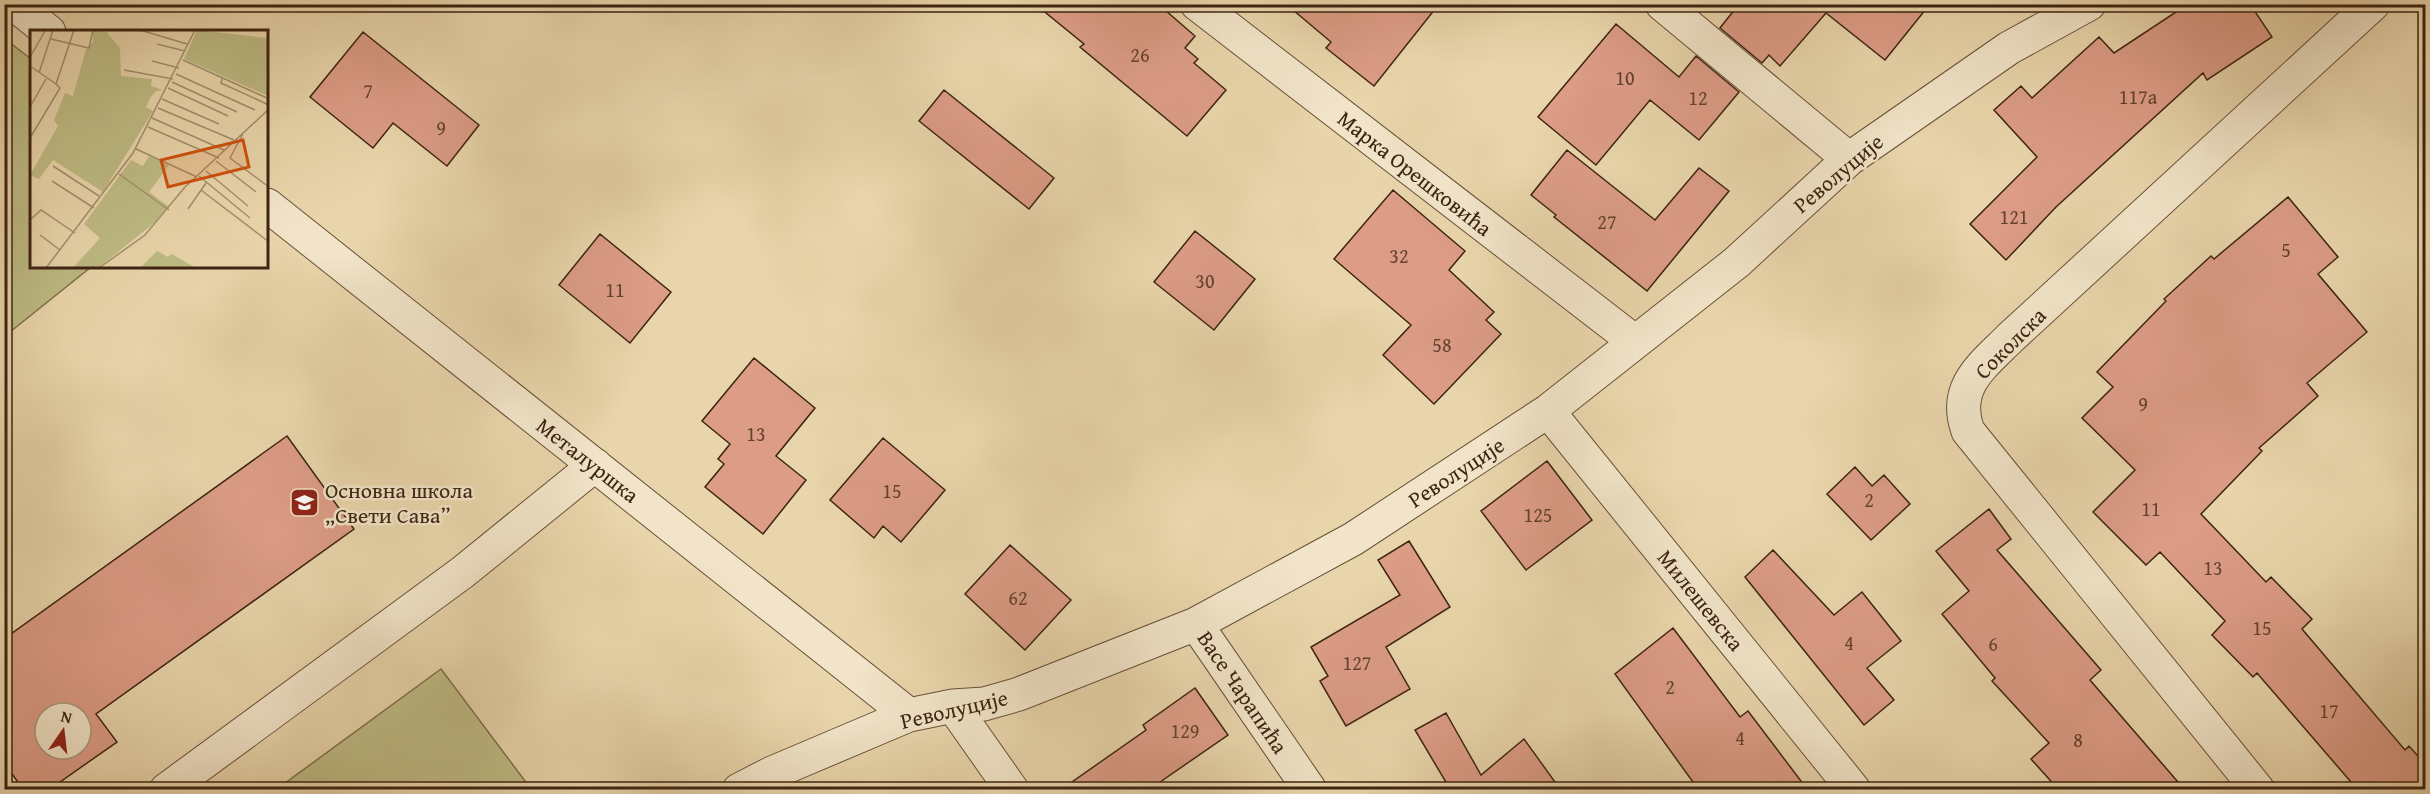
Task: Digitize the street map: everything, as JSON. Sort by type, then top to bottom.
[{"type":"street","points":[[14,4],[46,30]]},
{"type":"street","name":"Марка Орешковића","points":[[1197,4],[1634,341]]},
{"type":"street","points":[[1662,4],[1849,159]]},
{"type":"street","name":"Револуције","points":[[739,789],[772,772],[909,715],[953,706],[984,704],[1020,694],[1196,624],[1353,539],[1548,411],[1737,262],[1849,159],[2009,48],[2089,4]]},
{"type":"street","name":"Соколска","points":[[2258,789],[1968,431],[1962,415],[1964,392],[1979,369],[2010,338],[2373,4]]},
{"type":"street","name":"Металуршка","points":[[268,206],[909,715]]},
{"type":"street","name":"Милешевска","points":[[1548,411],[1854,789]]},
{"type":"street","points":[[166,789],[463,572],[595,465]]},
{"type":"street","name":"Васе Чарапића","points":[[1196,624],[1310,789]]},
{"type":"street","points":[[953,706],[1012,789]]},
{"type":"shaded area","points":[[4,38],[30,58],[30,268],[90,268],[5,336]]},
{"type":"shaded area","points":[[441,669],[531,789],[277,789]]},
{"type":"building","points":[[1035,4],[1158,4],[1195,36],[1185,48],[1198,59],[1194,63],[1226,90],[1187,136],[1080,47],[1084,44]]},
{"type":"building","points":[[1286,4],[1439,4],[1374,86],[1326,48],[1331,42]]},
{"type":"building","points":[[1739,4],[1930,4],[1885,60],[1826,13],[1780,66],[1769,55],[1762,63],[1720,28]]},
{"type":"building","points":[[2188,4],[2250,4],[2272,37],[2207,80],[2203,73],[2056,207],[2006,260],[1970,224],[2037,157],[1994,110],[2021,86],[2032,98],[2099,37],[2114,53]]},
{"type":"building","points":[[1616,24],[1679,77],[1696,56],[1739,92],[1699,140],[1650,100],[1596,165],[1538,117]]},
{"type":"building","points":[[363,32],[479,125],[447,166],[393,123],[373,148],[310,97]]},
{"type":"building","points":[[944,90],[1054,178],[1029,209],[919,121]]},
{"type":"building","points":[[1567,150],[1655,220],[1699,168],[1729,191],[1647,291],[1554,217],[1556,215],[1531,195]]},
{"type":"building","points":[[1393,190],[1465,251],[1449,270],[1494,312],[1486,320],[1501,334],[1434,404],[1383,355],[1411,325],[1334,259]]},
{"type":"building","points":[[2288,197],[2338,257],[2318,274],[2367,332],[2307,383],[2318,396],[2259,448],[2262,451],[2201,514],[2266,582],[2271,577],[2312,619],[2302,629],[2405,750],[2409,746],[2426,765],[2426,789],[2357,789],[2257,673],[2253,677],[2212,635],[2225,621],[2160,552],[2146,565],[2093,512],[2135,470],[2082,418],[2113,387],[2097,372],[2166,301],[2164,299],[2211,256],[2214,259]]},
{"type":"building","points":[[1195,231],[1255,279],[1214,330],[1154,282]]},
{"type":"building","points":[[600,234],[671,292],[630,343],[559,285]]},
{"type":"building","points":[[754,358],[815,408],[776,456],[806,480],[763,534],[705,487],[724,464],[718,459],[730,444],[702,421]]},
{"type":"building","points":[[287,436],[354,529],[96,714],[117,742],[93,759],[93,701],[33,701],[33,761],[90,761],[50,789],[23,789],[4,763],[4,639]]},
{"type":"building","points":[[883,438],[945,490],[901,542],[883,526],[874,538],[830,500]]},
{"type":"building","points":[[1547,461],[1592,520],[1526,570],[1481,511]]},
{"type":"building","points":[[1855,467],[1872,486],[1884,475],[1910,504],[1871,540],[1827,494]]},
{"type":"building","points":[[1989,509],[2011,539],[1997,550],[2101,670],[2090,680],[2184,789],[2058,789],[2031,759],[2049,743],[1992,681],[1995,678],[1942,614],[1969,591],[1936,551]]},
{"type":"building","points":[[1409,541],[1450,607],[1386,647],[1410,689],[1346,726],[1320,681],[1328,676],[1311,647],[1400,595],[1378,560]]},
{"type":"building","points":[[1010,545],[1071,600],[1025,650],[965,594]]},
{"type":"building","points":[[1773,550],[1834,615],[1862,592],[1901,641],[1867,668],[1894,700],[1864,725],[1745,577]]},
{"type":"building","points":[[1673,628],[1740,717],[1748,711],[1807,789],[1698,789],[1615,674]]},
{"type":"building","points":[[1195,688],[1228,735],[1150,789],[1062,789],[1146,730],[1143,725]]},
{"type":"building","points":[[1446,713],[1481,775],[1524,739],[1560,789],[1450,789],[1415,730]]},
{"type":"place","name":"Основна школа „Свети Сава”","points":[[304,503]]}]
